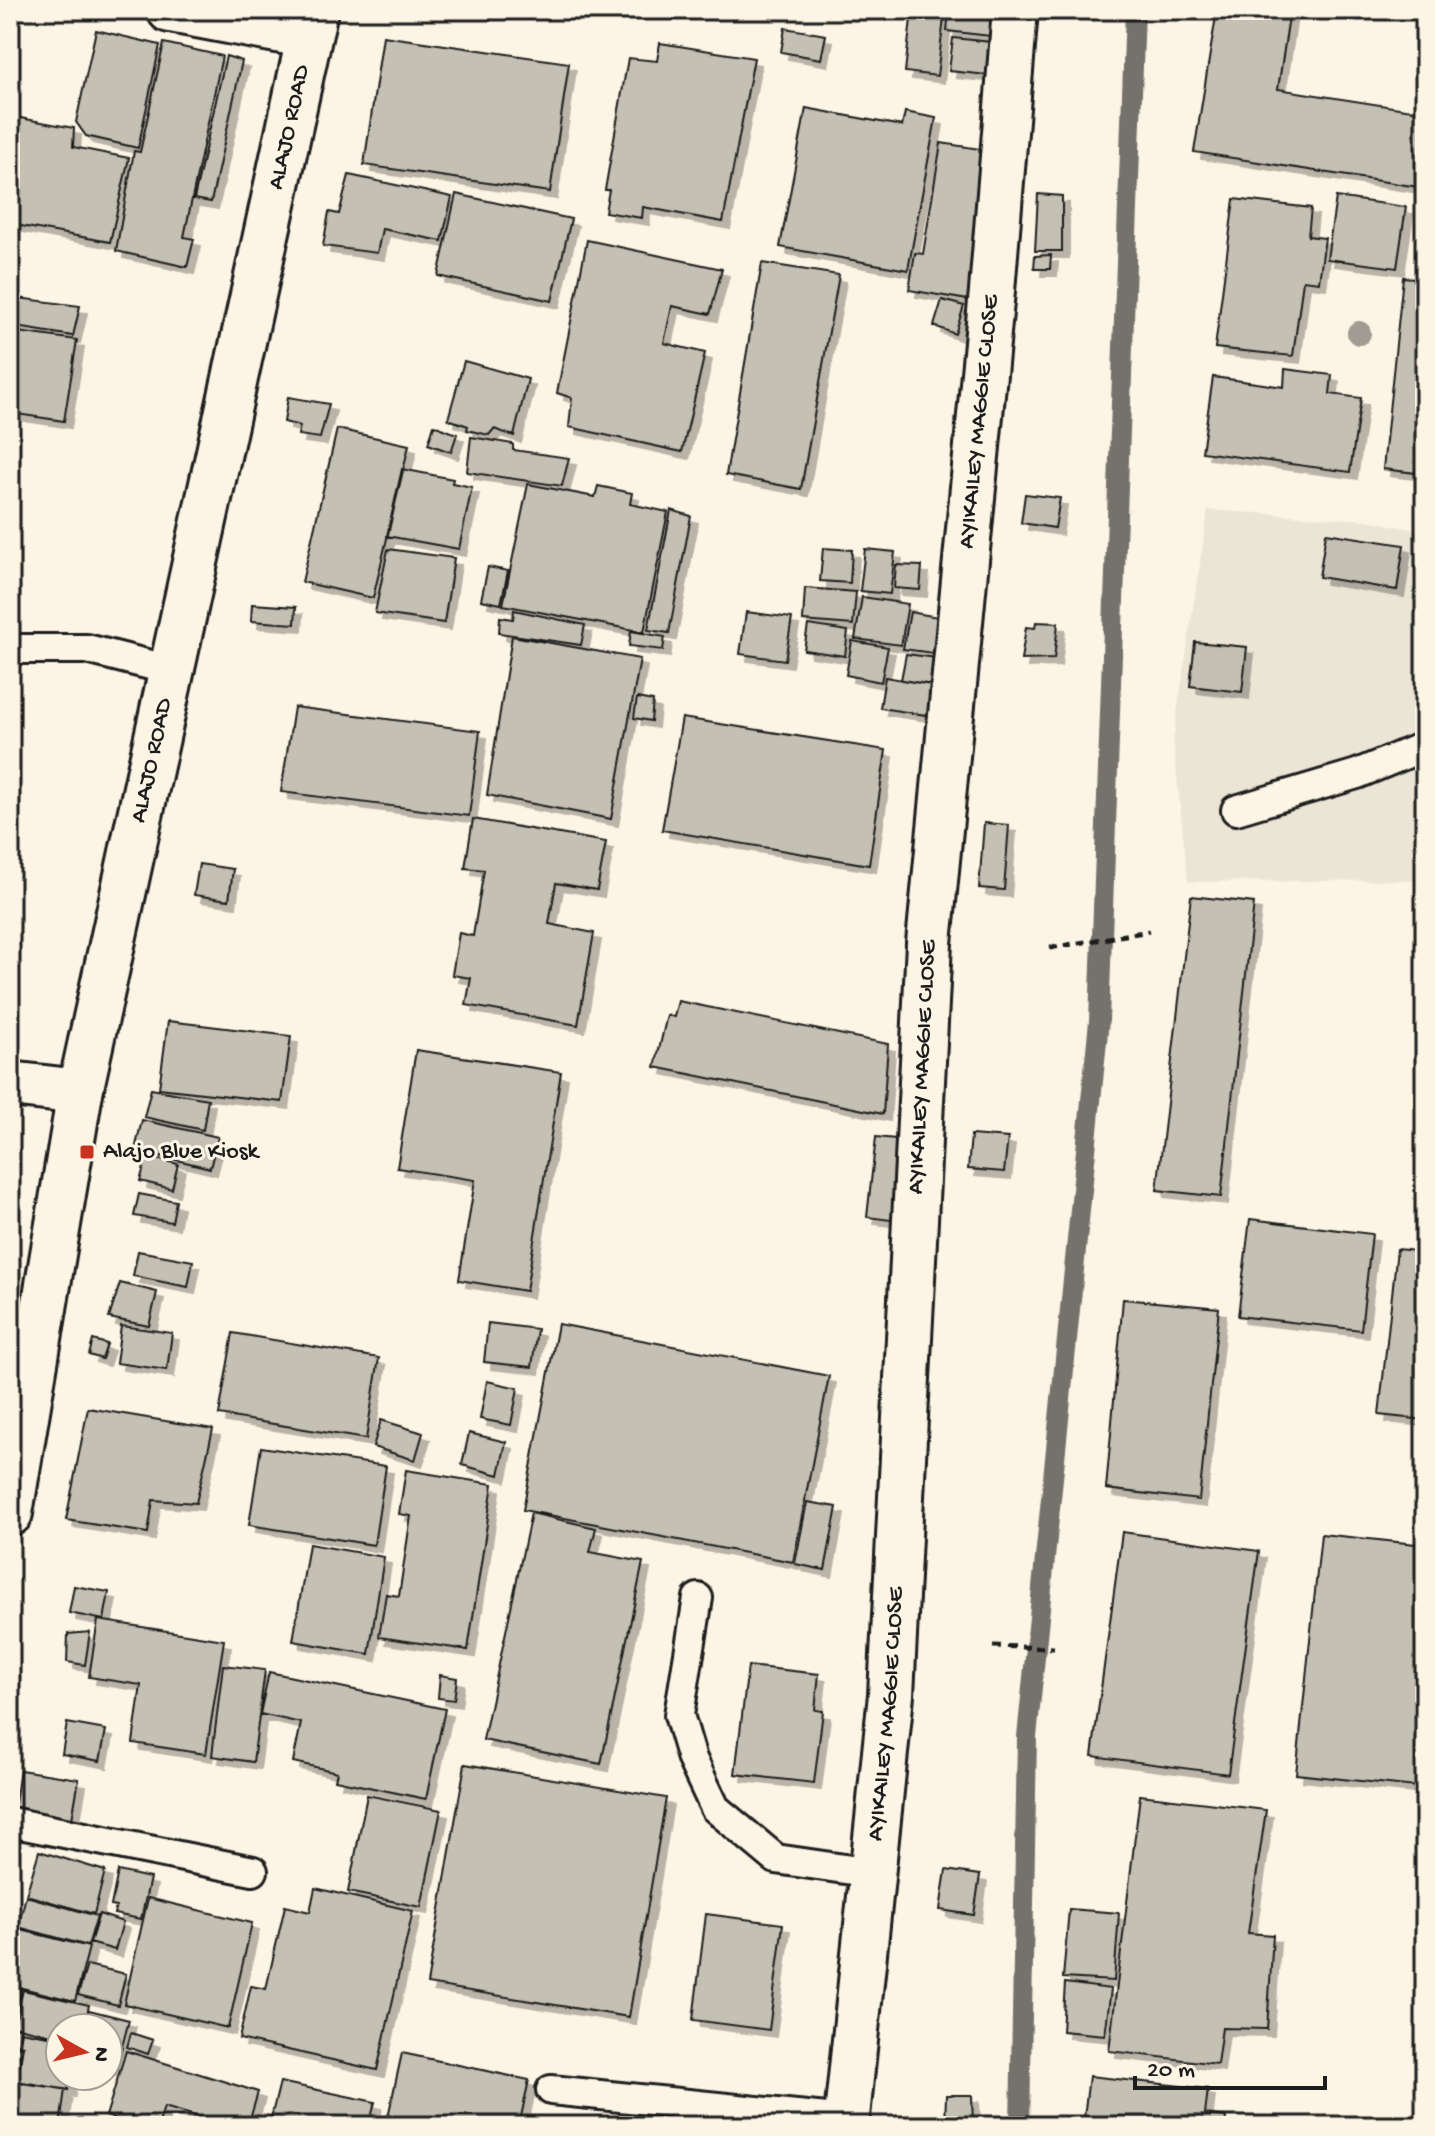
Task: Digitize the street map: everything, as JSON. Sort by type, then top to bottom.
[{"type":"street","points":[[170,10],[312,23]]},
{"type":"street","name":"AYIKAILEY MAGGIE CLOSE","points":[[846,2123],[891,1695],[929,943],[992,291],[1015,10]]},
{"type":"street","name":"ALAJO ROAD","points":[[10,1513],[80,1092],[312,23]]},
{"type":"street","points":[[10,1084],[80,1092]]},
{"type":"lane","points":[[10,649],[87,649],[170,670]]},
{"type":"lane","points":[[1236,810],[1357,774],[1425,746]]},
{"type":"lane","points":[[698,1598],[679,1715],[692,1759],[715,1808],[776,1859],[872,1873]]},
{"type":"lane","points":[[10,1822],[253,1871]]},
{"type":"lane","points":[[551,2090],[846,2123]]},
{"type":"path","points":[[1050,948],[1149,931]]},
{"type":"path","points":[[993,1646],[1054,1648]]},
{"type":"shaded area","points":[[1208,510],[1367,520],[1425,532],[1425,880],[1188,882],[1173,740]]},
{"type":"building","points":[[912,10],[945,10],[937,76],[905,72]]},
{"type":"building","points":[[949,10],[1002,10],[999,37],[947,31]]},
{"type":"building","points":[[1217,10],[1290,10],[1278,89],[1425,112],[1425,188],[1194,152]]},
{"type":"building","points":[[785,28],[826,35],[821,59],[781,52]]},
{"type":"building","points":[[96,30],[160,45],[138,148],[86,136],[76,122]]},
{"type":"building","points":[[383,36],[569,63],[550,192],[364,165]]},
{"type":"building","points":[[953,38],[991,42],[988,75],[949,71]]},
{"type":"building","points":[[164,43],[222,56],[184,237],[194,239],[187,267],[116,251],[134,151],[140,152]]},
{"type":"building","points":[[660,43],[754,58],[723,222],[643,207],[642,218],[605,212],[609,190],[605,190],[628,58],[657,61]]},
{"type":"building","points":[[226,56],[242,61],[211,202],[194,199]]},
{"type":"building","points":[[806,108],[902,126],[905,112],[936,118],[908,270],[780,247]]},
{"type":"building","points":[[15,117],[74,128],[73,147],[129,158],[110,242],[10,224],[10,137]]},
{"type":"building","points":[[941,143],[993,151],[968,300],[909,290],[915,253],[923,254]]},
{"type":"building","points":[[349,175],[452,197],[442,241],[382,229],[377,253],[323,246],[329,212],[339,214]]},
{"type":"building","points":[[456,194],[571,219],[552,301],[438,276]]},
{"type":"building","points":[[1038,194],[1062,196],[1062,251],[1035,251]]},
{"type":"building","points":[[1336,197],[1406,207],[1397,268],[1327,259]]},
{"type":"building","points":[[1234,199],[1311,208],[1308,236],[1325,238],[1319,282],[1303,280],[1293,356],[1215,348]]},
{"type":"building","points":[[587,240],[722,269],[710,314],[672,306],[664,343],[705,353],[682,452],[569,427],[572,398],[557,393]]},
{"type":"building","points":[[1051,255],[1050,269],[1034,269],[1035,256]]},
{"type":"building","points":[[762,263],[839,275],[801,489],[726,475]]},
{"type":"building","points":[[1403,277],[1425,279],[1425,474],[1383,469]]},
{"type":"building","points":[[10,297],[80,306],[73,336],[10,326]]},
{"type":"building","points":[[942,300],[964,306],[955,334],[934,326]]},
{"type":"building","points":[[10,331],[77,340],[64,421],[10,413]]},
{"type":"building","points":[[464,361],[528,379],[514,436],[494,429],[489,435],[467,430],[468,426],[448,419]]},
{"type":"building","points":[[1285,369],[1332,375],[1330,394],[1361,398],[1350,472],[1202,452],[1213,377],[1284,387]]},
{"type":"building","points":[[288,397],[329,404],[320,438],[298,435],[300,426],[284,422]]},
{"type":"building","points":[[10,424],[13,424],[10,482]]},
{"type":"building","points":[[434,425],[457,434],[451,452],[428,444]]},
{"type":"building","points":[[337,429],[409,445],[373,598],[302,582]]},
{"type":"building","points":[[471,437],[513,444],[513,450],[569,458],[562,486],[467,472]]},
{"type":"building","points":[[402,469],[453,479],[452,483],[472,487],[459,549],[387,536]]},
{"type":"building","points":[[528,484],[595,497],[598,486],[632,493],[630,504],[668,512],[644,632],[503,605]]},
{"type":"building","points":[[1025,494],[1060,498],[1055,528],[1021,523]]},
{"type":"building","points":[[671,510],[691,516],[669,633],[648,630]]},
{"type":"building","points":[[1326,533],[1404,545],[1397,590],[1319,577]]},
{"type":"building","points":[[823,548],[852,550],[850,583],[820,581]]},
{"type":"building","points":[[388,549],[454,558],[444,623],[375,613]]},
{"type":"building","points":[[865,549],[895,552],[890,594],[860,591]]},
{"type":"building","points":[[896,565],[922,566],[920,590],[894,588]]},
{"type":"building","points":[[488,567],[508,571],[501,604],[481,600]]},
{"type":"building","points":[[805,588],[856,592],[853,625],[803,621]]},
{"type":"building","points":[[862,597],[908,604],[901,645],[855,639]]},
{"type":"building","points":[[252,604],[296,607],[295,624],[251,621]]},
{"type":"building","points":[[514,610],[585,625],[581,645],[499,633],[500,617],[513,619]]},
{"type":"building","points":[[746,612],[792,618],[785,660],[740,654]]},
{"type":"building","points":[[910,612],[938,617],[933,653],[903,649]]},
{"type":"building","points":[[1036,622],[1058,623],[1054,659],[1021,660],[1026,627],[1035,628]]},
{"type":"building","points":[[808,625],[848,631],[845,656],[804,650]]},
{"type":"building","points":[[631,631],[665,637],[663,650],[629,646]]},
{"type":"building","points":[[512,636],[640,659],[611,819],[487,795]]},
{"type":"building","points":[[852,641],[888,647],[881,682],[846,675]]},
{"type":"building","points":[[1195,642],[1247,647],[1242,692],[1190,686]]},
{"type":"building","points":[[906,654],[937,658],[932,685],[901,680]]},
{"type":"building","points":[[885,677],[939,686],[933,716],[880,708]]},
{"type":"building","points":[[637,698],[653,701],[651,721],[634,718]]},
{"type":"building","points":[[294,707],[480,731],[469,816],[281,792]]},
{"type":"building","points":[[682,718],[886,750],[869,865],[662,830]]},
{"type":"building","points":[[473,819],[606,842],[597,890],[556,883],[549,924],[594,933],[578,1025],[466,1005],[471,978],[452,975],[459,933],[473,936],[484,870],[465,868]]},
{"type":"building","points":[[984,823],[1009,825],[1004,890],[979,888]]},
{"type":"building","points":[[199,864],[233,869],[229,900],[194,895]]},
{"type":"building","points":[[1191,896],[1254,903],[1221,1197],[1157,1190]]},
{"type":"building","points":[[678,1001],[888,1044],[883,1114],[655,1067],[667,1015],[674,1017]]},
{"type":"building","points":[[168,1021],[291,1036],[282,1102],[159,1088]]},
{"type":"building","points":[[416,1050],[561,1072],[526,1291],[459,1280],[475,1180],[397,1168]]},
{"type":"building","points":[[151,1089],[208,1099],[203,1130],[144,1117]]},
{"type":"building","points":[[142,1120],[218,1137],[210,1168],[135,1150]]},
{"type":"building","points":[[971,1135],[1008,1138],[1004,1172],[968,1169]]},
{"type":"building","points":[[876,1137],[915,1141],[906,1222],[867,1217]]},
{"type":"building","points":[[147,1157],[178,1164],[172,1189],[140,1181]]},
{"type":"building","points":[[139,1194],[176,1201],[172,1222],[134,1216]]},
{"type":"building","points":[[1250,1219],[1372,1234],[1361,1330],[1238,1316]]},
{"type":"building","points":[[1397,1249],[1425,1252],[1425,1420],[1379,1415]]},
{"type":"building","points":[[138,1251],[193,1261],[188,1287],[133,1276]]},
{"type":"building","points":[[120,1283],[157,1292],[149,1326],[109,1318]]},
{"type":"building","points":[[1123,1299],[1219,1308],[1199,1500],[1106,1489]]},
{"type":"building","points":[[488,1323],[537,1329],[532,1367],[484,1362]]},
{"type":"building","points":[[558,1324],[829,1376],[793,1562],[523,1510]]},
{"type":"building","points":[[121,1326],[172,1333],[167,1370],[116,1363]]},
{"type":"building","points":[[233,1333],[379,1358],[366,1439],[219,1415]]},
{"type":"building","points":[[93,1340],[107,1344],[102,1359],[89,1355]]},
{"type":"building","points":[[487,1381],[518,1388],[511,1425],[480,1419]]},
{"type":"building","points":[[88,1408],[213,1429],[196,1503],[153,1500],[148,1533],[66,1520]]},
{"type":"building","points":[[381,1420],[423,1433],[415,1460],[373,1447]]},
{"type":"building","points":[[469,1433],[506,1442],[499,1475],[462,1465]]},
{"type":"building","points":[[261,1447],[386,1466],[374,1545],[249,1525]]},
{"type":"building","points":[[406,1470],[493,1484],[468,1650],[379,1637],[386,1594],[399,1596],[411,1516],[399,1514]]},
{"type":"building","points":[[807,1502],[837,1507],[825,1570],[795,1564]]},
{"type":"building","points":[[531,1513],[596,1528],[590,1552],[643,1562],[601,1764],[483,1740]]},
{"type":"building","points":[[1122,1532],[1259,1551],[1228,1774],[1092,1756]]},
{"type":"building","points":[[1321,1534],[1425,1545],[1425,1788],[1296,1774]]},
{"type":"building","points":[[309,1544],[384,1557],[369,1654],[293,1641]]},
{"type":"building","points":[[74,1586],[109,1592],[104,1620],[69,1613]]},
{"type":"building","points":[[98,1620],[224,1640],[206,1754],[133,1743],[141,1685],[89,1677]]},
{"type":"building","points":[[90,1632],[85,1665],[67,1662],[68,1634]]},
{"type":"building","points":[[223,1665],[265,1670],[253,1762],[212,1756]]},
{"type":"building","points":[[748,1666],[819,1674],[815,1710],[823,1711],[814,1783],[735,1774]]},
{"type":"building","points":[[269,1672],[445,1709],[426,1799],[335,1780],[337,1772],[293,1762],[301,1723],[260,1714]]},
{"type":"building","points":[[440,1675],[457,1678],[454,1700],[438,1698]]},
{"type":"building","points":[[67,1723],[106,1730],[100,1761],[62,1754]]},
{"type":"building","points":[[465,1764],[666,1798],[629,2017],[427,1984]]},
{"type":"building","points":[[20,1770],[79,1779],[71,1825],[13,1816]]},
{"type":"building","points":[[367,1795],[441,1810],[421,1907],[348,1892]]},
{"type":"building","points":[[1140,1795],[1266,1810],[1248,1933],[1273,1935],[1267,2029],[1222,2028],[1217,2064],[1109,2051]]},
{"type":"building","points":[[1421,1827],[1425,1827],[1425,1916],[1416,1916]]},
{"type":"building","points":[[39,1851],[105,1871],[94,1914],[26,1895]]},
{"type":"building","points":[[946,1870],[980,1875],[974,1915],[940,1910]]},
{"type":"building","points":[[118,1871],[150,1878],[141,1919],[114,1914],[116,1907],[111,1906]]},
{"type":"building","points":[[315,1888],[413,1911],[377,2070],[239,2039],[251,1986],[266,1989],[285,1906],[310,1912]]},
{"type":"building","points":[[26,1896],[97,1916],[88,1946],[18,1927]]},
{"type":"building","points":[[148,1898],[252,1923],[228,2028],[124,2004]]},
{"type":"building","points":[[1069,1909],[1119,1913],[1114,1981],[1063,1978]]},
{"type":"building","points":[[99,1914],[123,1922],[115,1950],[90,1943]]},
{"type":"building","points":[[706,1914],[783,1924],[769,2030],[693,2020]]},
{"type":"building","points":[[13,1928],[89,1947],[75,2001],[10,1985]]},
{"type":"building","points":[[87,1965],[126,1974],[118,2005],[78,1995]]},
{"type":"building","points":[[1065,1983],[1111,1989],[1105,2035],[1062,2031]]},
{"type":"building","points":[[10,1986],[21,1988],[11,2043],[10,2043]]},
{"type":"building","points":[[23,1990],[89,2005],[87,2012],[44,2012],[44,2033],[14,2026]]},
{"type":"building","points":[[124,2019],[129,2020],[124,2039]]},
{"type":"building","points":[[20,2031],[44,2035],[44,2086],[17,2081],[23,2046],[18,2046]]},
{"type":"building","points":[[131,2033],[153,2040],[148,2054],[127,2047]]},
{"type":"building","points":[[10,2045],[22,2047],[17,2076],[10,2075]]},
{"type":"building","points":[[126,2051],[258,2092],[248,2126],[218,2126],[220,2123],[164,2107],[158,2126],[137,2126],[106,2116],[113,2092],[124,2092]]},
{"type":"building","points":[[402,2053],[529,2080],[519,2126],[386,2126]]},
{"type":"building","points":[[1089,2076],[1208,2089],[1205,2114],[1226,2117],[1225,2126],[1083,2126]]},
{"type":"building","points":[[13,2082],[44,2086],[44,2092],[65,2092],[60,2126],[10,2126]]},
{"type":"building","points":[[280,2082],[375,2102],[369,2126],[269,2126]]},
{"type":"building","points":[[946,2095],[972,2095],[973,2126],[945,2126]]},
{"type":"waterway","points":[[1020,2126],[1027,1737],[1099,1021],[1135,10]]},
{"type":"place","name":"Alajo Blue Kiosk","points":[[87,1152]]}]
